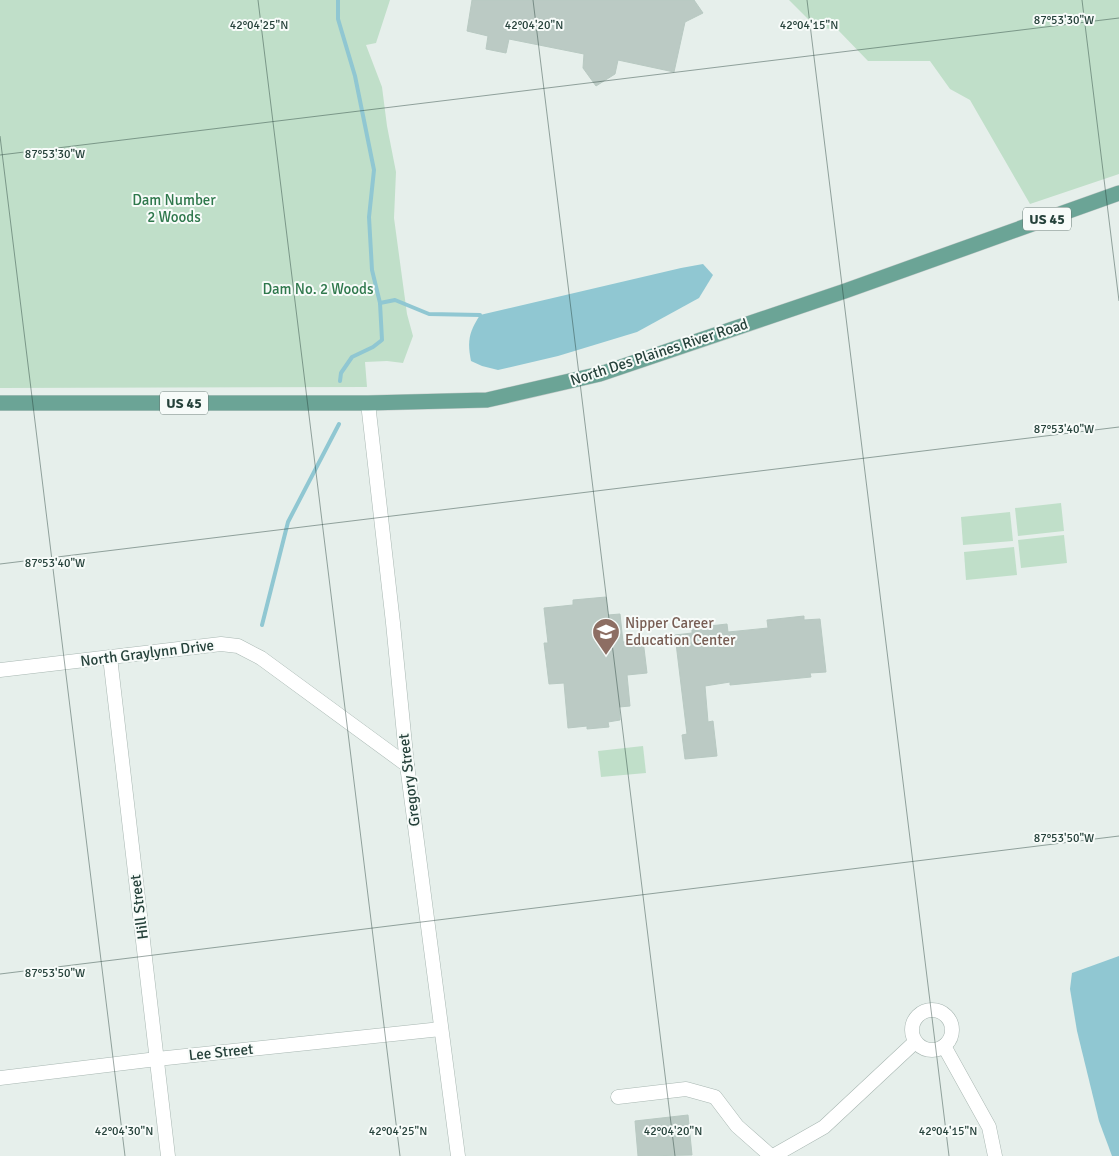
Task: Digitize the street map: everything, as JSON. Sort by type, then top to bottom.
[{"type":"main road","name":"North Des Plaines River Road","points":[[0,403],[368,403],[487,400],[600,374],[845,291],[1119,193]]},
{"type":"street","name":"Gregory Street","points":[[368,403],[394,623],[407,765],[458,1156]]},
{"type":"street","name":"North Graylynn Drive","points":[[0,670],[221,644],[238,646],[261,658],[407,765]]},
{"type":"street","name":"Hill Street","points":[[110,657],[168,1156]]},
{"type":"street","points":[[928,1010],[940,1011],[945,1014],[952,1030],[948,1042],[944,1046],[929,1050],[924,1049],[915,1042],[911,1031],[917,1015],[928,1010]]},
{"type":"street","name":"Lee Street","points":[[0,1078],[157,1059],[441,1029]]},
{"type":"street","points":[[618,1097],[686,1089],[716,1097],[737,1126],[772,1156],[824,1127],[915,1042]]},
{"type":"street","points":[[944,1046],[989,1127],[995,1156]]},
{"type":"green space","name":"Dam Number 2 Woods","points":[[0,0],[390,0],[376,43],[366,45],[382,87],[396,172],[394,218],[407,314],[413,336],[403,363],[387,361],[365,362],[367,387],[0,388]]},
{"type":"green space","points":[[789,0],[1119,0],[1119,174],[1030,204],[970,100],[950,89],[930,61],[868,61],[839,31],[815,26]]},
{"type":"green space","points":[[1061,503],[1064,531],[1018,536],[1015,508]]},
{"type":"green space","points":[[1010,512],[1013,541],[963,545],[961,517]]},
{"type":"green space","points":[[1064,535],[1067,563],[1021,568],[1018,540]]},
{"type":"green space","points":[[1014,547],[1017,575],[966,580],[964,552]]},
{"type":"green space","points":[[643,746],[646,773],[601,777],[598,751]]},
{"type":"water","points":[[703,264],[713,275],[699,298],[637,332],[558,356],[498,370],[471,361],[470,337],[480,315]]},
{"type":"water","points":[[1119,956],[1119,1156],[1112,1156],[1099,1121],[1077,1031],[1070,989],[1072,973]]},
{"type":"building","points":[[472,0],[694,0],[703,13],[685,22],[674,72],[618,60],[615,74],[596,86],[583,68],[584,54],[509,39],[506,53],[486,49],[488,36],[467,31]]},
{"type":"building","points":[[606,597],[608,615],[620,614],[623,642],[643,640],[647,673],[627,675],[630,706],[619,707],[620,720],[608,722],[609,727],[587,729],[587,726],[568,728],[564,683],[549,684],[544,643],[548,643],[544,608],[573,605],[573,600]]},
{"type":"building","points":[[804,616],[804,620],[820,619],[826,672],[810,673],[811,677],[730,685],[730,682],[705,686],[708,722],[713,721],[717,756],[685,759],[682,735],[687,734],[675,635],[692,633],[692,628],[727,624],[728,632],[768,628],[767,620]]},
{"type":"building","points":[[688,1115],[692,1155],[638,1156],[635,1121]]},
{"type":"waterway","points":[[338,0],[338,19],[355,76],[374,170],[369,217],[372,270],[380,303],[382,340],[373,347],[352,357],[341,373],[340,381]]},
{"type":"waterway","points":[[380,303],[395,300],[429,314],[480,315]]},
{"type":"waterway","points":[[262,625],[288,522],[339,424]]},
{"type":"place","name":"Nipper Career Education Center","points":[[606,656]]},
{"type":"park label","name":"Dam No. 2 Woods","points":[[318,289]]}]
